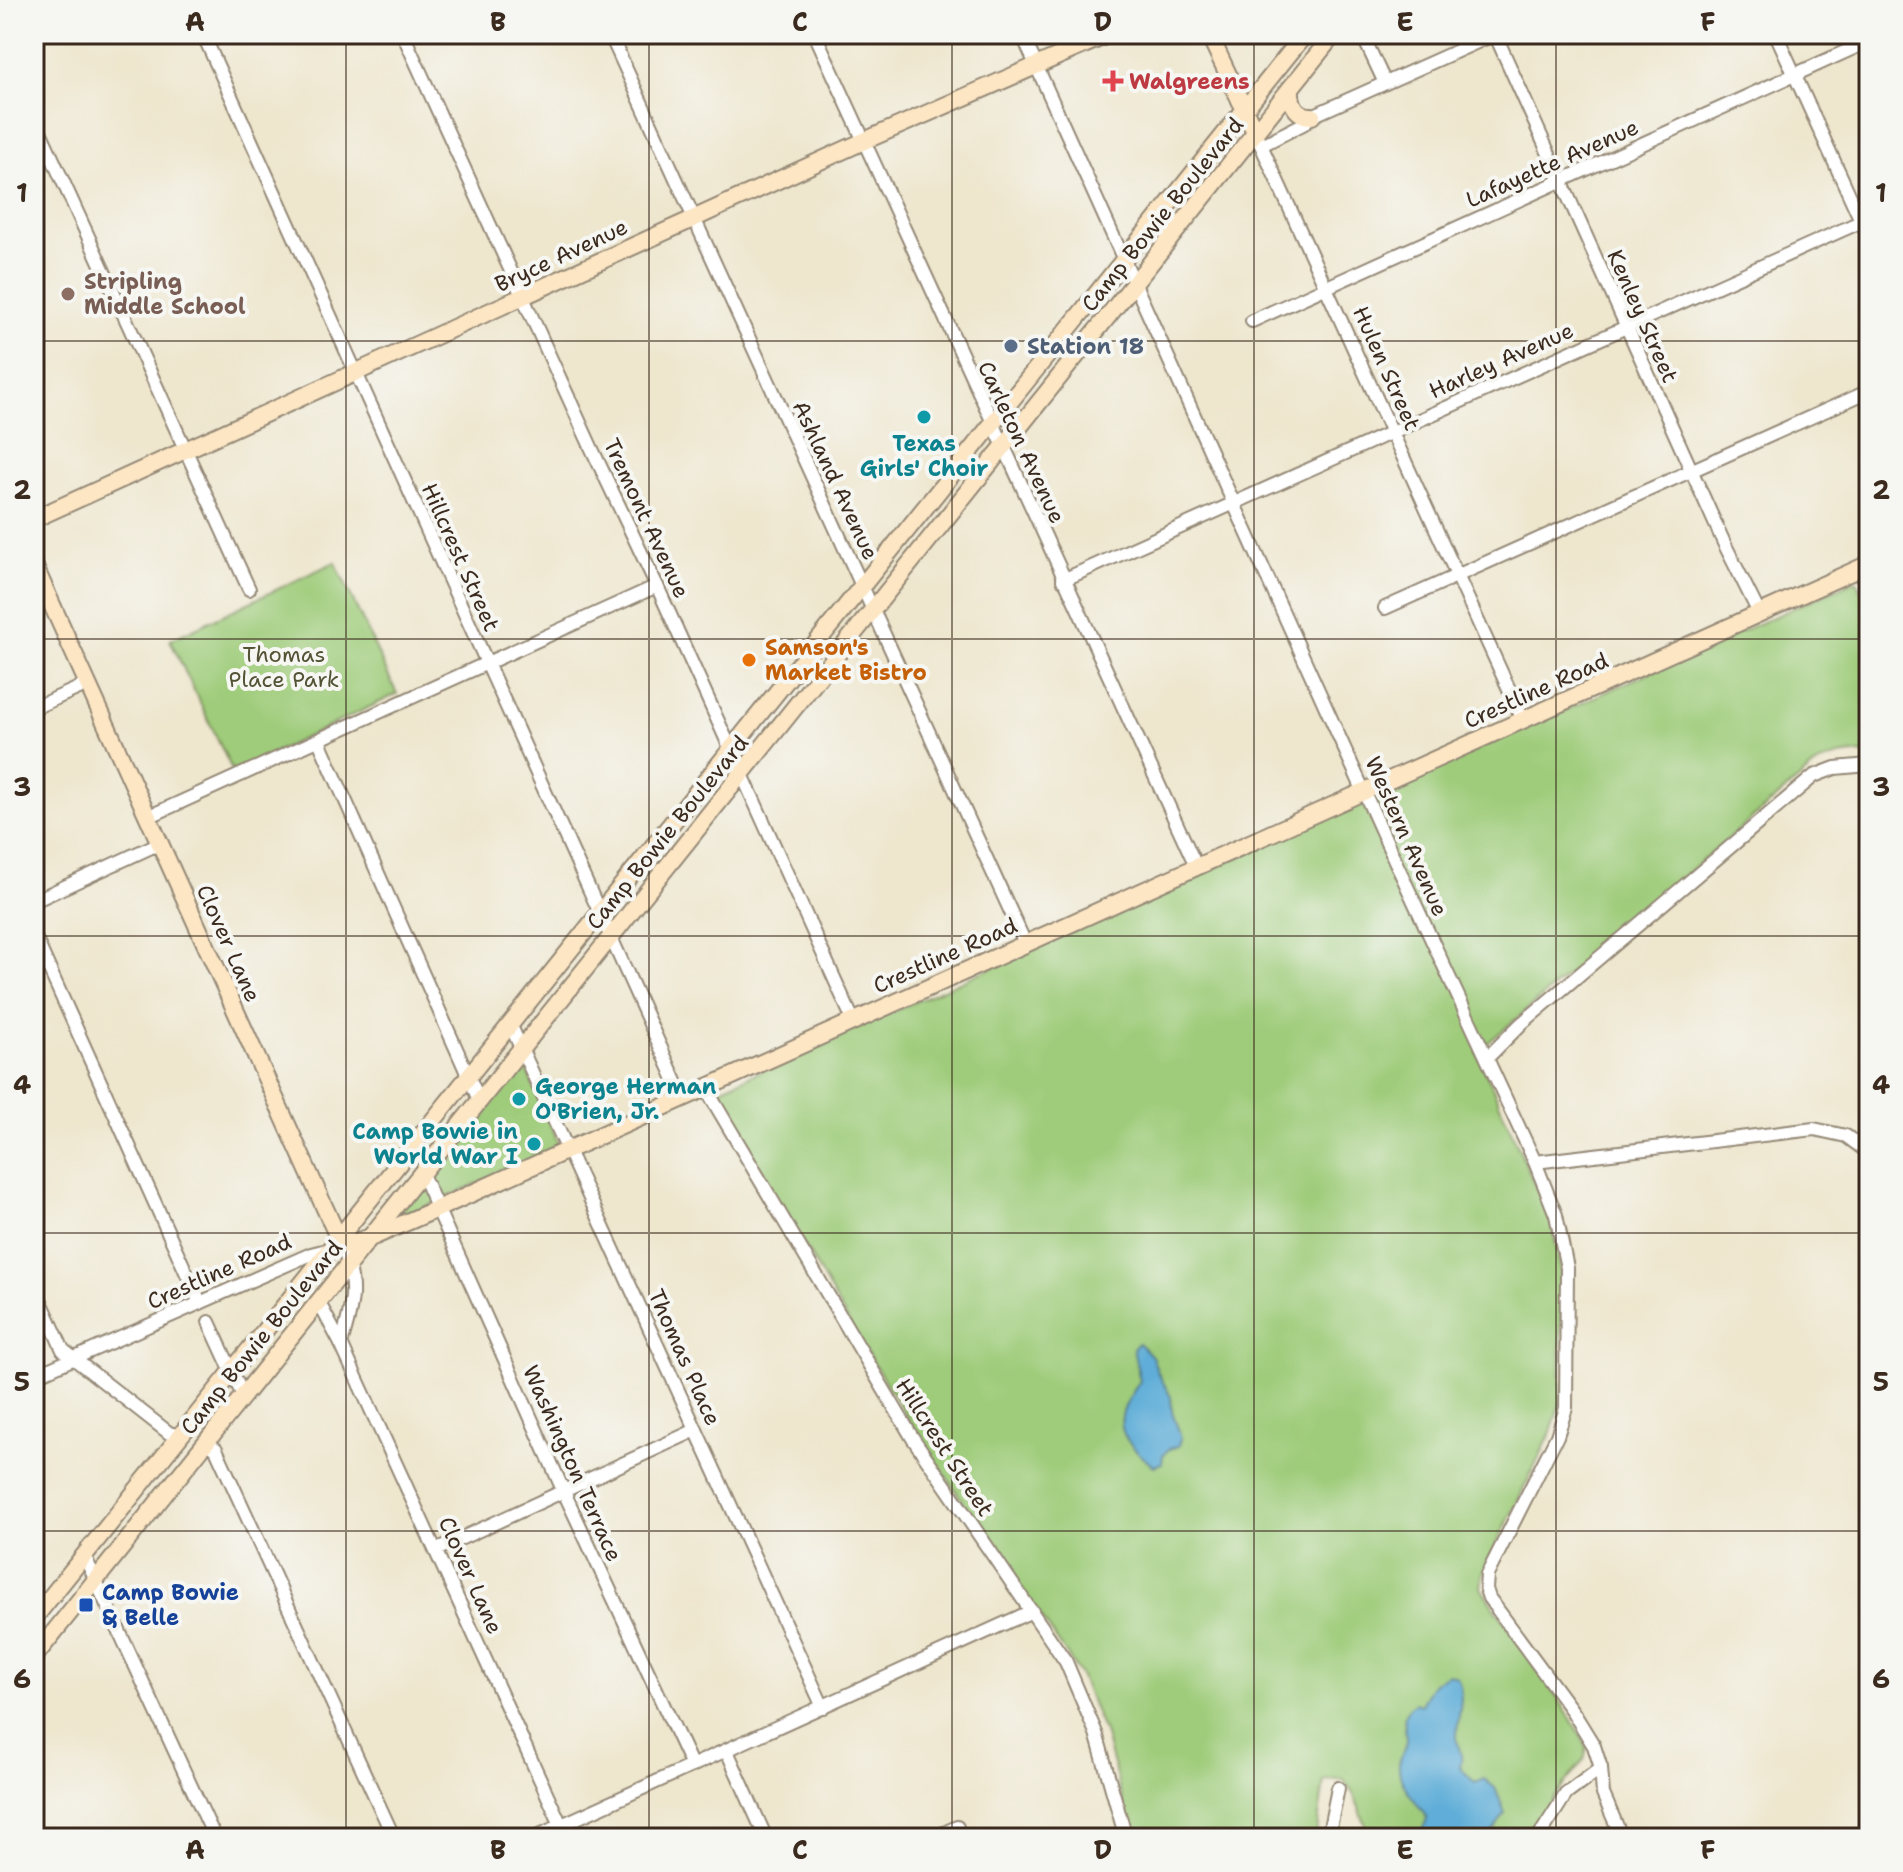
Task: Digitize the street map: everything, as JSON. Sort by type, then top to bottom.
[{"type":"main road","name":"Bryce Avenue","points":[[34,519],[864,141],[1109,34]]},
{"type":"main road","name":"Hulen Street","points":[[1209,34],[1258,139]]},
{"type":"main road","name":"Camp Bowie Boulevard","points":[[34,1618],[1305,34]]},
{"type":"main road","name":"Camp Bowie Boulevard","points":[[34,1657],[1067,368],[1258,139],[1291,88],[1334,34]]},
{"type":"main road","points":[[1291,88],[1293,104],[1298,111],[1312,116]]},
{"type":"main road","points":[[1047,354],[1067,368]]},
{"type":"main road","name":"Crestline Road","points":[[337,1244],[368,1239],[437,1209],[1869,564]]},
{"type":"main road","name":"Clover Lane","points":[[34,565],[337,1244]]},
{"type":"main road","points":[[180,1436],[206,1442]]},
{"type":"street","name":"Hillcrest Street","points":[[203,34],[683,1097]]},
{"type":"street","name":"Tremont Avenue","points":[[403,34],[853,1020]]},
{"type":"street","name":"Ashland Avenue","points":[[610,34],[1025,943]]},
{"type":"street","name":"Carleton Avenue","points":[[815,34],[1196,866]]},
{"type":"street","name":"Western Avenue","points":[[1022,34],[1535,1162],[1556,1215],[1567,1268],[1566,1408],[1557,1436],[1485,1583],[1489,1598],[1573,1712],[1594,1746],[1601,1768]]},
{"type":"street","points":[[1362,34],[1385,83]]},
{"type":"street","points":[[1258,139],[1303,124],[1312,116],[1495,34]]},
{"type":"street","name":"Kenley Street","points":[[1495,34],[1691,471],[1759,613]]},
{"type":"street","points":[[1776,34],[1865,220],[1869,238]]},
{"type":"street","name":"Lafayette Avenue","points":[[1252,321],[1869,41]]},
{"type":"street","points":[[34,118],[249,589]]},
{"type":"street","name":"Hulen Street","points":[[1258,139],[1523,720]]},
{"type":"street","name":"Harley Avenue","points":[[1063,580],[1865,220]]},
{"type":"street","points":[[1385,608],[1869,391]]},
{"type":"street","points":[[148,817],[657,586]]},
{"type":"street","points":[[34,708],[88,684]]},
{"type":"street","points":[[319,741],[479,1100]]},
{"type":"street","points":[[1487,1058],[1521,1024],[1814,776],[1835,768],[1869,765]]},
{"type":"street","points":[[34,901],[160,843]]},
{"type":"street","points":[[34,935],[200,1303]]},
{"type":"street","name":"Thomas Place","points":[[510,1024],[823,1707]]},
{"type":"street","name":"Hillcrest Street","points":[[705,1087],[912,1437],[1066,1662],[1096,1733],[1126,1838]]},
{"type":"street","points":[[1535,1162],[1807,1129],[1846,1136],[1869,1153]]},
{"type":"street","name":"Washington Terrace","points":[[422,1174],[563,1490],[692,1766]]},
{"type":"street","name":"Clover Lane","points":[[337,1244],[349,1262],[354,1297],[341,1344]]},
{"type":"street","name":"Crestline Road","points":[[34,1376],[337,1244]]},
{"type":"street","points":[[34,1286],[63,1350],[169,1433],[180,1436]]},
{"type":"street","name":"Clover Lane","points":[[318,1301],[341,1344],[561,1825]]},
{"type":"street","points":[[209,1322],[243,1396]]},
{"type":"street","points":[[436,1550],[696,1430]]},
{"type":"street","points":[[206,1442],[216,1449],[394,1838]]},
{"type":"street","points":[[84,1555],[215,1838]]},
{"type":"street","points":[[533,1838],[1032,1611]]},
{"type":"street","points":[[727,1751],[766,1838]]},
{"type":"street","points":[[1538,1838],[1566,1794],[1601,1768]]},
{"type":"street","points":[[1601,1768],[1603,1794],[1622,1838]]},
{"type":"street","points":[[1328,1838],[1338,1788]]},
{"type":"street","points":[[933,1838],[957,1827]]},
{"type":"green space","name":"Thomas Place Park","points":[[335,562],[397,694],[233,772],[170,640]]},
{"type":"green space","points":[[1856,580],[1869,609],[1869,753],[1833,758],[1813,767],[1477,1052],[1552,1225],[1560,1268],[1561,1401],[1549,1437],[1483,1572],[1481,1588],[1567,1712],[1587,1747],[1584,1760],[1553,1798],[1533,1838],[1371,1838],[1354,1795],[1343,1779],[1324,1781],[1316,1838],[1133,1838],[1104,1732],[1079,1673],[916,1432],[853,1330],[716,1091]]},
{"type":"green space","points":[[522,1060],[560,1147],[392,1221]]},
{"type":"water","points":[[1138,1343],[1152,1356],[1171,1397],[1181,1438],[1179,1446],[1169,1449],[1163,1455],[1162,1463],[1154,1466],[1127,1440],[1121,1424],[1125,1407],[1140,1381],[1133,1349]]},
{"type":"water","points":[[1449,1674],[1457,1677],[1461,1691],[1457,1736],[1460,1767],[1475,1783],[1484,1779],[1495,1788],[1505,1813],[1489,1838],[1420,1838],[1427,1819],[1400,1775],[1399,1764],[1406,1741],[1405,1714],[1415,1703],[1421,1705],[1432,1686]]},
{"type":"place","name":"Walgreens","points":[[1113,81]]},
{"type":"place","name":"Stripling Middle School","points":[[68,294]]},
{"type":"place","name":"Station 18","points":[[1011,346]]},
{"type":"place","name":"Texas Girls' Choir","points":[[924,417]]},
{"type":"place","name":"Samson's Market Bistro","points":[[749,660]]},
{"type":"place","name":"George Herman O'Brien, Jr.","points":[[519,1099]]},
{"type":"place","name":"Camp Bowie in World War I","points":[[534,1144]]},
{"type":"place","name":"Camp Bowie & Belle","points":[[86,1605]]}]
